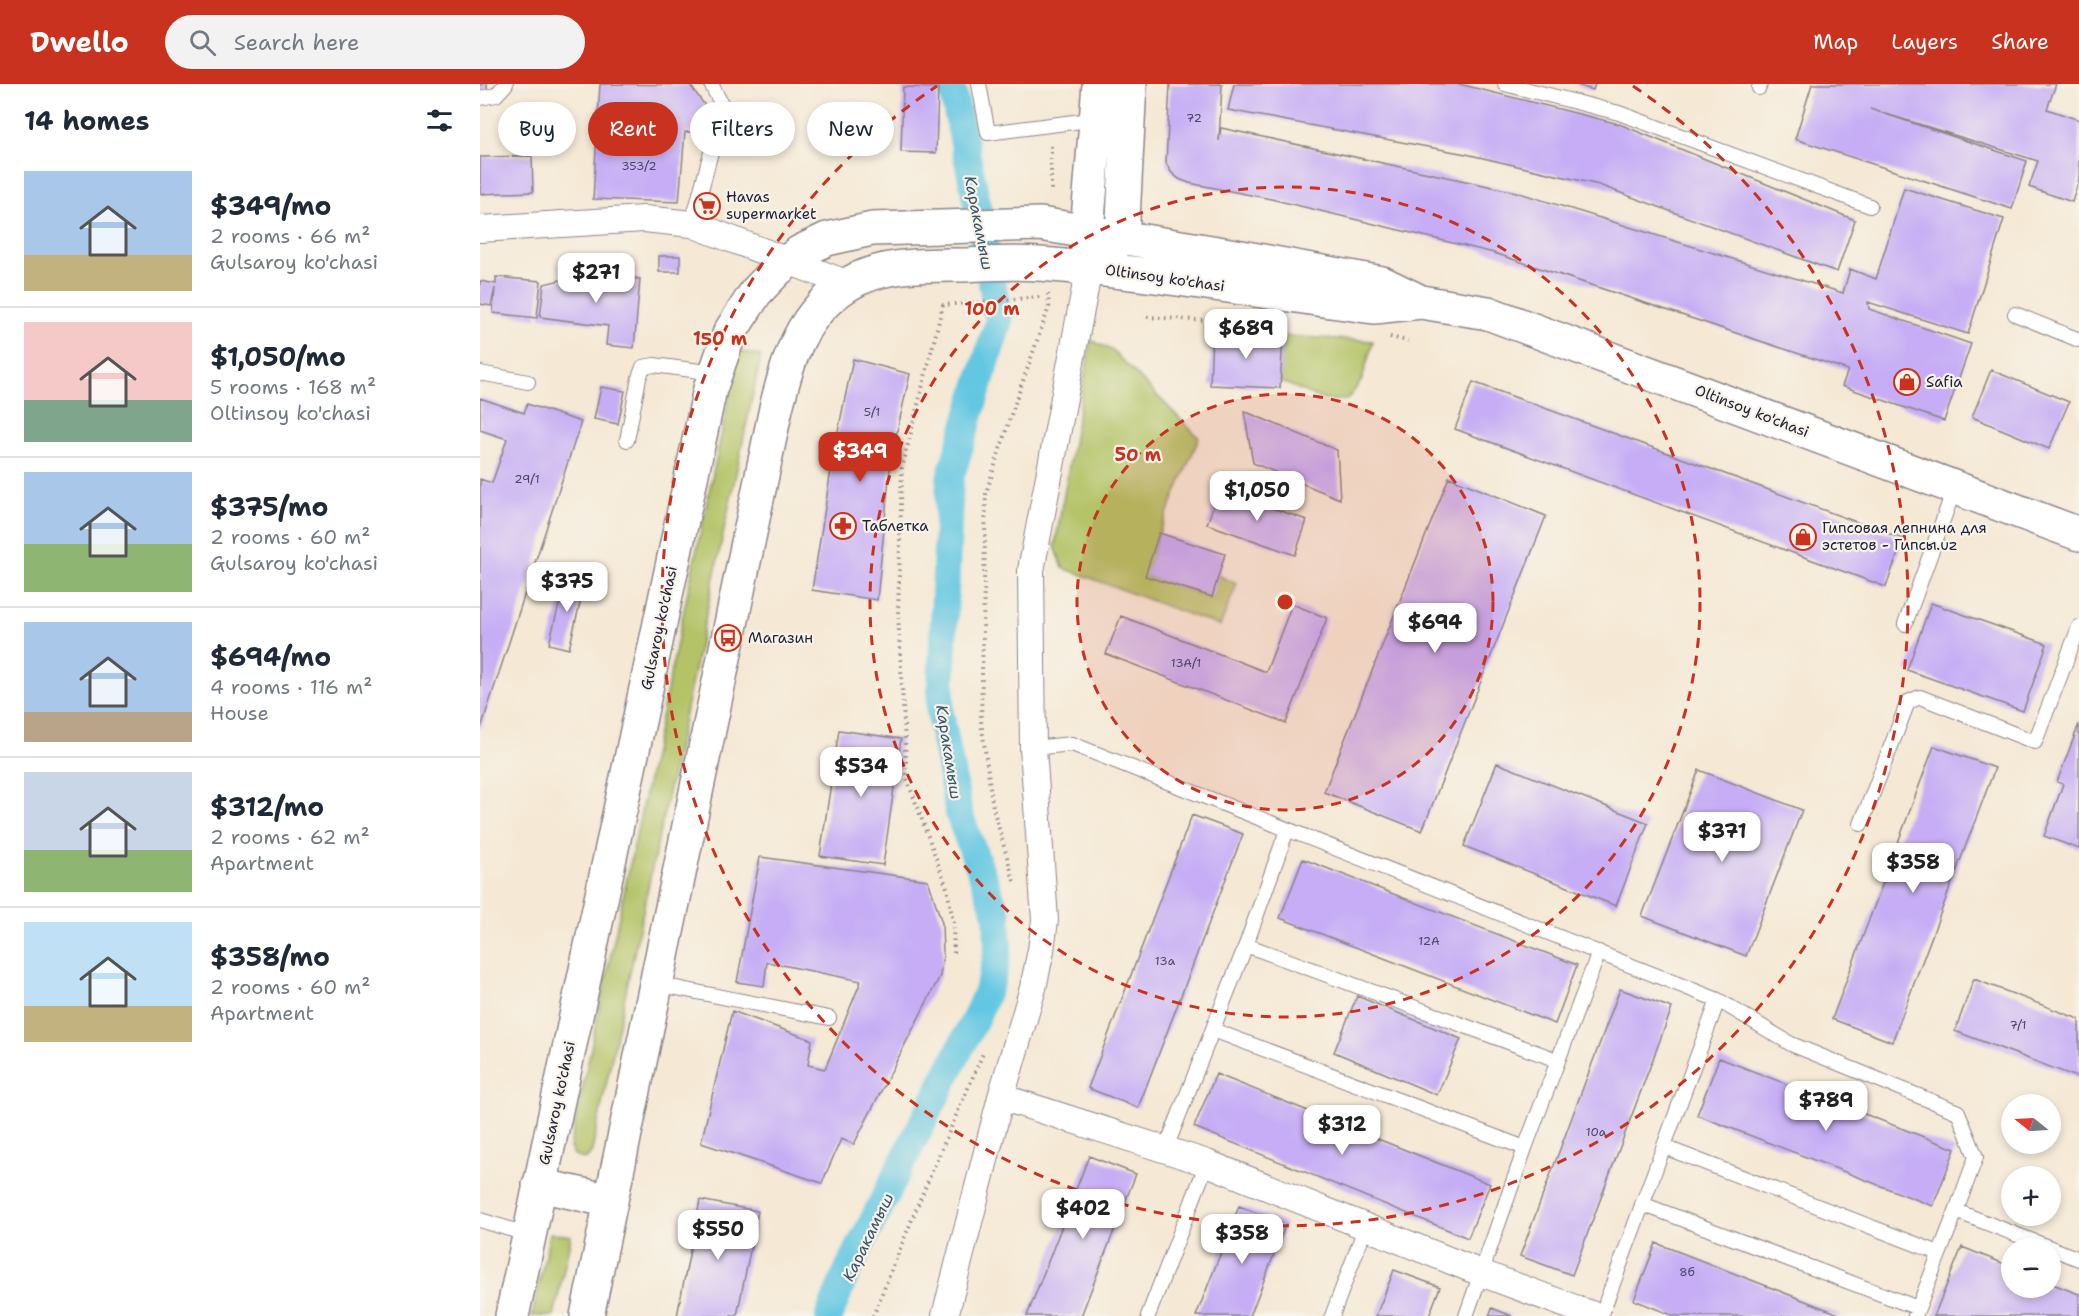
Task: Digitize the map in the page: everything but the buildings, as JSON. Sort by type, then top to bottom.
[{"type":"main road","points":[[1089,268],[1087,232],[1099,84]]},
{"type":"main road","points":[[587,1316],[784,378],[794,349],[810,319],[827,300],[848,284],[881,271],[926,265],[1037,264],[1089,268],[1122,238],[1130,84]]},
{"type":"main road","name":"Gulsaroy ko'chasi","points":[[512,1316],[715,373],[730,332],[756,292],[788,261],[814,245],[842,234],[872,229],[1040,224],[1122,238]]},
{"type":"main road","name":"Oltinsoy ko'chasi","points":[[1122,238],[1382,283],[1421,302]]},
{"type":"main road","name":"Oltinsoy ko'chasi","points":[[1089,268],[1374,308],[1421,302],[1488,313],[2079,534]]},
{"type":"main road","points":[[539,1185],[611,1201]]},
{"type":"street","points":[[480,230],[644,219],[692,224],[848,284]]},
{"type":"street","points":[[945,1316],[1001,1097],[1033,988],[1041,950],[1045,920],[1033,748],[1031,570],[1089,268]]},
{"type":"street","points":[[1001,1097],[1207,1163],[1598,1316]]},
{"type":"lane","points":[[480,98],[496,94],[506,84]]},
{"type":"lane","points":[[692,224],[723,107],[711,84]]},
{"type":"lane","points":[[979,84],[988,133],[1097,119]]},
{"type":"lane","points":[[1505,84],[1619,113],[1870,206]]},
{"type":"lane","points":[[2015,314],[2079,340]]},
{"type":"lane","points":[[627,440],[643,367],[654,365],[715,373]]},
{"type":"lane","points":[[480,373],[528,382]]},
{"type":"lane","points":[[1905,624],[1955,488]]},
{"type":"lane","points":[[1861,824],[1908,702],[1920,697],[2035,742],[2079,627]]},
{"type":"lane","points":[[1033,748],[1072,744],[1718,1000],[1791,1044],[1958,1112],[1976,1157],[1916,1312],[1642,1204]]},
{"type":"lane","points":[[1166,1148],[1246,945],[1287,830]]},
{"type":"lane","points":[[1246,945],[1557,1060]]},
{"type":"lane","points":[[1466,1316],[1557,1060],[1599,952]]},
{"type":"lane","points":[[656,984],[829,1018]]},
{"type":"lane","points":[[1598,1316],[1718,1000]]},
{"type":"lane","points":[[1213,1030],[1525,1148]]},
{"type":"lane","points":[[1664,1147],[1939,1253]]},
{"type":"lane","points":[[1148,1316],[1207,1163]]},
{"type":"lane","points":[[1956,1211],[2079,1259]]},
{"type":"lane","points":[[480,1220],[529,1235]]},
{"type":"lane","points":[[1332,1316],[1366,1226]]},
{"type":"path","points":[[1051,139],[1051,193]]},
{"type":"path","points":[[954,953],[953,922],[947,888],[907,778],[898,614],[902,468],[943,305],[1048,296]]},
{"type":"path","points":[[1016,891],[993,808],[981,721],[986,493],[1049,307]]},
{"type":"path","points":[[873,1316],[921,1197],[986,1047]]},
{"type":"green space","points":[[1283,336],[1373,341],[1362,380],[1347,400],[1324,400],[1280,381]]},
{"type":"green space","points":[[1091,340],[1113,351],[1199,438],[1159,533],[1146,576],[1211,597],[1218,575],[1237,584],[1220,626],[1063,568],[1055,546]]},
{"type":"green space","points":[[739,351],[761,356],[592,1151],[587,1158],[579,1158],[574,1155],[570,1147]]},
{"type":"green space","points":[[550,1233],[571,1236],[554,1316],[532,1316]]},
{"type":"waterway","name":"Каракамыш","points":[[829,1316],[845,1276],[977,1015],[991,981],[998,948],[997,914],[959,814],[940,712],[950,478],[999,320],[951,84]]},
{"type":"place","name":"Havas supermarket","points":[[707,206]]},
{"type":"place","name":"Safia","points":[[1907,382]]},
{"type":"place","name":"Таблетка","points":[[843,526]]},
{"type":"place","name":"Гипсовая лепнина для эстетов - Гипсы.uz","points":[[1803,537]]},
{"type":"place","name":"Магазин","points":[[728,638]]}]
